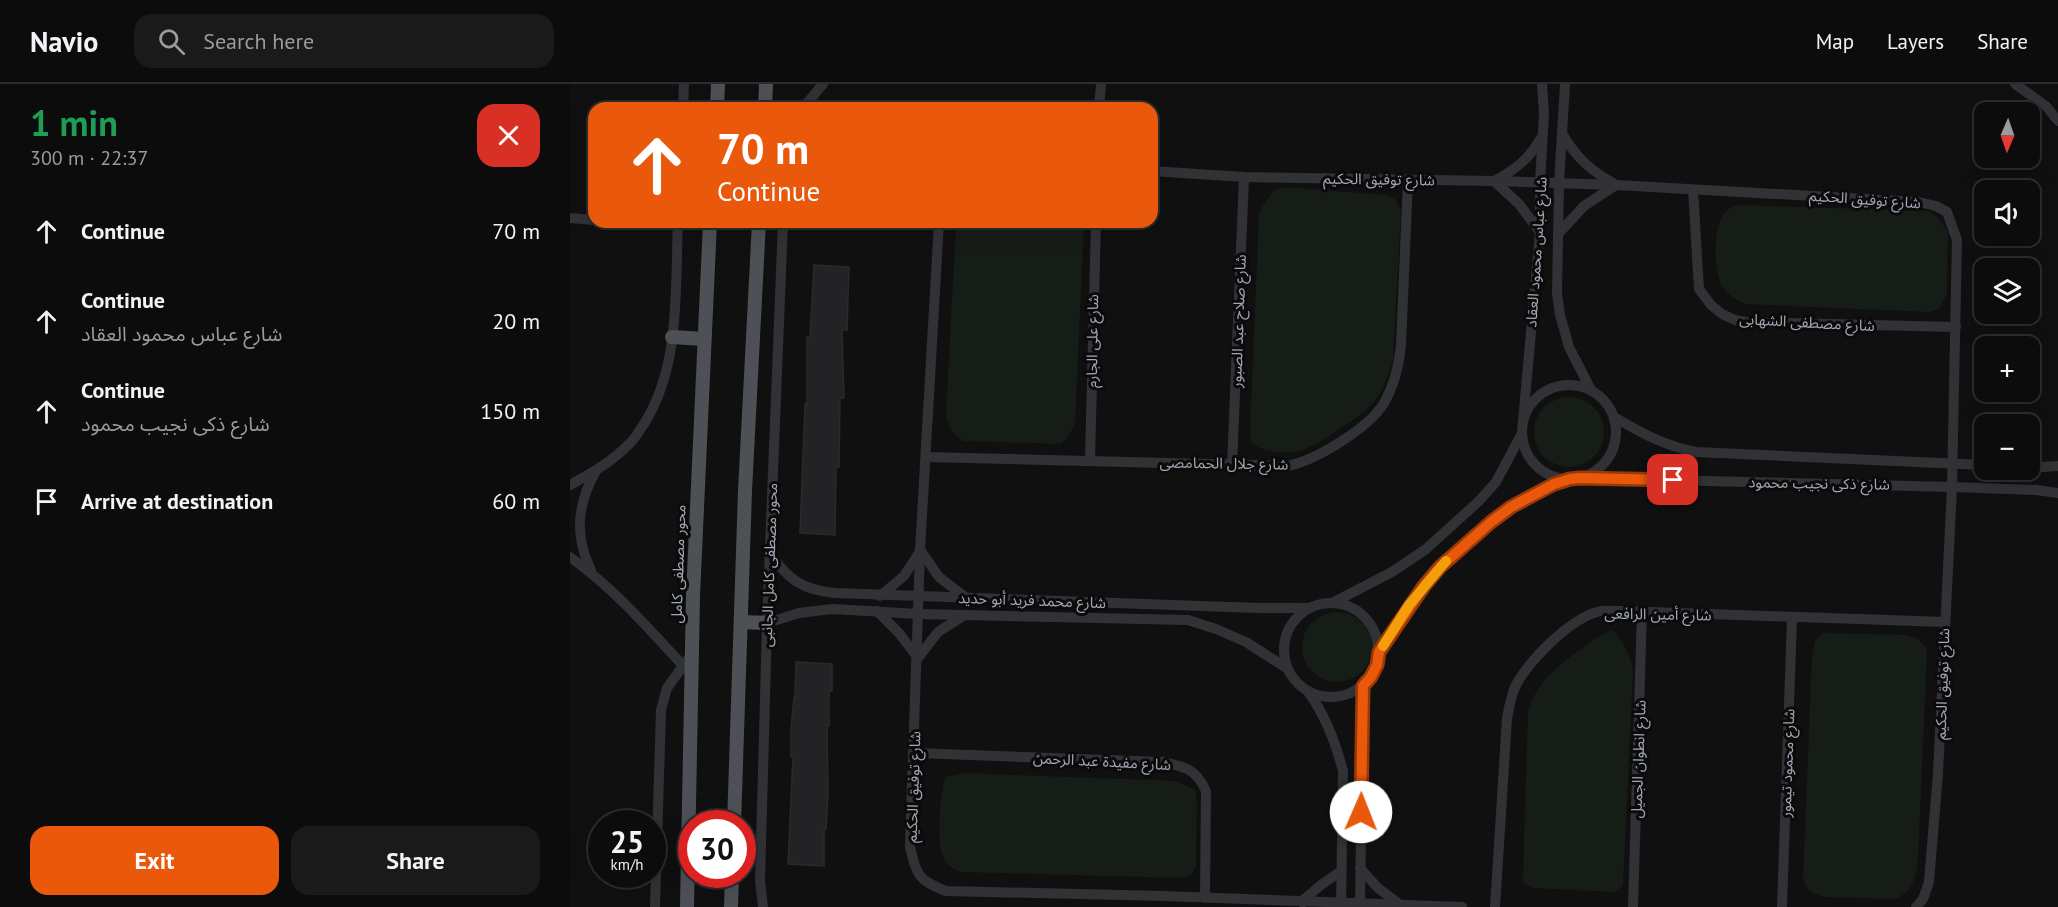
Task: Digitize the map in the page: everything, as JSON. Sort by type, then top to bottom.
[{"type":"main road","points":[[717,102],[718,84]]},
{"type":"main road","points":[[765,102],[766,85]]},
{"type":"main road","name":"محور مصطفى كامل","points":[[687,907],[688,665],[710,228]]},
{"type":"main road","points":[[735,810],[745,491],[759,228]]},
{"type":"main road","points":[[672,337],[704,339]]},
{"type":"main road","points":[[742,622],[767,623]]},
{"type":"main road","points":[[731,907],[732,888]]},
{"type":"street","points":[[683,102],[684,84]]},
{"type":"street","points":[[808,102],[823,84]]},
{"type":"street","points":[[1100,102],[1101,84]]},
{"type":"street","name":"شارع عباس محمود العقاد","points":[[1523,421],[1540,232],[1540,183],[1544,134],[1542,84]]},
{"type":"street","name":"شارع عباس محمود العقاد","points":[[1565,84],[1557,293],[1560,315],[1569,347],[1591,390]]},
{"type":"street","points":[[2015,84],[2046,106],[2058,121]]},
{"type":"street","points":[[1558,234],[1584,206],[1616,185],[1599,176],[1584,164],[1562,133]]},
{"type":"street","points":[[1540,232],[1519,204],[1494,181],[1510,173],[1524,162],[1544,134]]},
{"type":"street","name":"شارع توفيق الحكيم","points":[[1158,171],[1244,177],[1616,185],[1919,202],[1936,206],[1947,212],[1957,240],[1952,487],[1932,862],[1929,882],[1923,899],[1916,907]]},
{"type":"street","name":"شارع صلاح عبد الصبور","points":[[1232,465],[1244,177]]},
{"type":"street","name":"شارع جلال الحمامصى","points":[[926,457],[1287,466],[1302,464],[1318,456],[1358,428],[1383,405],[1398,369],[1408,180]]},
{"type":"street","name":"شارع مصطفى الشهابى","points":[[1693,190],[1699,290],[1722,314],[1746,322],[1956,327]]},
{"type":"street","points":[[570,218],[588,220]]},
{"type":"street","points":[[570,485],[596,471],[633,441],[660,393],[667,369],[672,337],[677,228]]},
{"type":"street","name":"محور مصطفى كامل الجانبى","points":[[763,907],[760,881],[767,623],[783,228]]},
{"type":"street","name":"شارع توفيق الحكيم","points":[[939,228],[920,550],[915,753],[910,848],[920,876],[927,884],[946,891],[1205,898],[1360,906],[1462,907]]},
{"type":"street","name":"شارع على الجارم","points":[[1090,460],[1096,228]]},
{"type":"street","points":[[1379,652],[1409,605],[1440,567],[1491,522],[1511,507],[1554,484],[1575,478],[1599,468],[1613,450],[1616,439],[1614,417],[1609,406],[1591,390],[1567,385],[1544,392],[1534,400],[1523,421],[1522,432],[1526,450],[1536,466],[1558,478],[1575,478]]},
{"type":"street","name":"شارع ذكى نجيب محمود","points":[[1614,417],[1652,439],[1696,452],[1974,464]]},
{"type":"street","points":[[1332,603],[1347,605],[1360,612],[1371,623],[1377,637],[1379,652],[1377,665],[1371,677],[1363,686],[1341,696],[1317,695],[1307,690],[1299,684],[1288,669],[1284,646],[1287,634],[1300,615],[1310,608],[1332,603],[1392,572],[1426,549],[1479,501],[1496,482],[1522,432]]},
{"type":"street","points":[[2040,467],[2058,466]]},
{"type":"street","points":[[592,573],[584,557],[579,521],[584,495],[596,471]]},
{"type":"street","name":"شارع ذكى نجيب محمود","points":[[1575,478],[1952,487],[2058,493]]},
{"type":"street","points":[[880,596],[904,576],[920,550],[939,577],[966,597]]},
{"type":"street","name":"شارع محمد فريد أبو حديد","points":[[770,553],[782,570],[802,585],[819,591],[880,596],[1310,608]]},
{"type":"street","points":[[570,557],[592,573],[688,665],[666,688],[661,710],[655,907]]},
{"type":"street","name":"شارع محمد فريد أبو حديد","points":[[767,623],[815,610],[832,609],[918,614],[1188,620],[1246,642],[1288,669]]},
{"type":"street","points":[[877,611],[899,633],[918,658],[938,632],[966,614]]},
{"type":"street","name":"شارع أمين الرافعى","points":[[1495,907],[1510,701],[1517,684],[1536,658],[1581,619],[1606,611],[1642,611],[1945,622]]},
{"type":"street","name":"شارع انطوان الجميل","points":[[1633,907],[1642,611]]},
{"type":"street","name":"شارع محمود تيمور","points":[[1782,907],[1792,618]]},
{"type":"street","points":[[1360,906],[1363,686]]},
{"type":"street","points":[[1307,690],[1318,706],[1339,754],[1342,771],[1341,905]]},
{"type":"street","name":"شارع مفيدة عبد الرحمن","points":[[915,753],[1163,762],[1192,771],[1200,778],[1206,790],[1205,898]]},
{"type":"street","points":[[1360,868],[1398,906]]},
{"type":"street","points":[[1304,904],[1321,885],[1341,871]]},
{"type":"shaded area","points":[[1285,187],[1387,195],[1395,199],[1401,210],[1393,361],[1382,389],[1377,399],[1368,408],[1338,430],[1307,449],[1289,452],[1260,448],[1250,439],[1259,212],[1273,191]]},
{"type":"shaded area","points":[[1738,205],[1930,211],[1948,232],[1947,293],[1939,309],[1930,312],[1746,304],[1723,288],[1716,261],[1716,238],[1721,218],[1727,210]]},
{"type":"shaded area","points":[[956,228],[1084,228],[1075,423],[1069,436],[1061,444],[963,441],[950,427],[946,415]]},
{"type":"shaded area","points":[[1569,397],[1582,400],[1594,407],[1601,419],[1604,432],[1601,445],[1594,457],[1582,464],[1569,467],[1556,464],[1544,457],[1537,445],[1534,432],[1537,419],[1544,407],[1556,400]]},
{"type":"shaded area","points":[[1337,612],[1350,615],[1362,622],[1369,634],[1372,647],[1369,660],[1362,672],[1350,679],[1337,682],[1324,679],[1312,672],[1305,660],[1302,647],[1305,634],[1312,622],[1324,615]]},
{"type":"shaded area","points":[[1612,630],[1626,649],[1633,672],[1623,886],[1613,892],[1534,888],[1523,883],[1528,711],[1536,692],[1549,675],[1586,645]]},
{"type":"shaded area","points":[[1823,633],[1907,635],[1919,640],[1927,650],[1918,861],[1909,889],[1894,899],[1825,897],[1811,891],[1803,879],[1812,655],[1815,641]]},
{"type":"shaded area","points":[[964,773],[1176,781],[1195,790],[1197,804],[1196,867],[1192,874],[1182,878],[961,872],[945,861],[940,843],[939,820],[945,777]]},
{"type":"building","points":[[814,265],[849,267],[847,330],[842,330],[844,398],[840,398],[835,535],[800,533],[805,404],[807,405],[807,337],[810,337]]},
{"type":"building","points":[[796,662],[832,664],[832,691],[829,691],[829,726],[827,726],[828,795],[826,829],[824,829],[824,866],[788,864],[793,757],[791,757],[791,730]]},
{"type":"slow traffic","points":[[1383,646],[1409,605],[1446,561]]},
{"type":"route","points":[[1361,812],[1363,686],[1377,665],[1379,652],[1409,605],[1440,567],[1511,507],[1554,484],[1580,478],[1673,480]]}]
